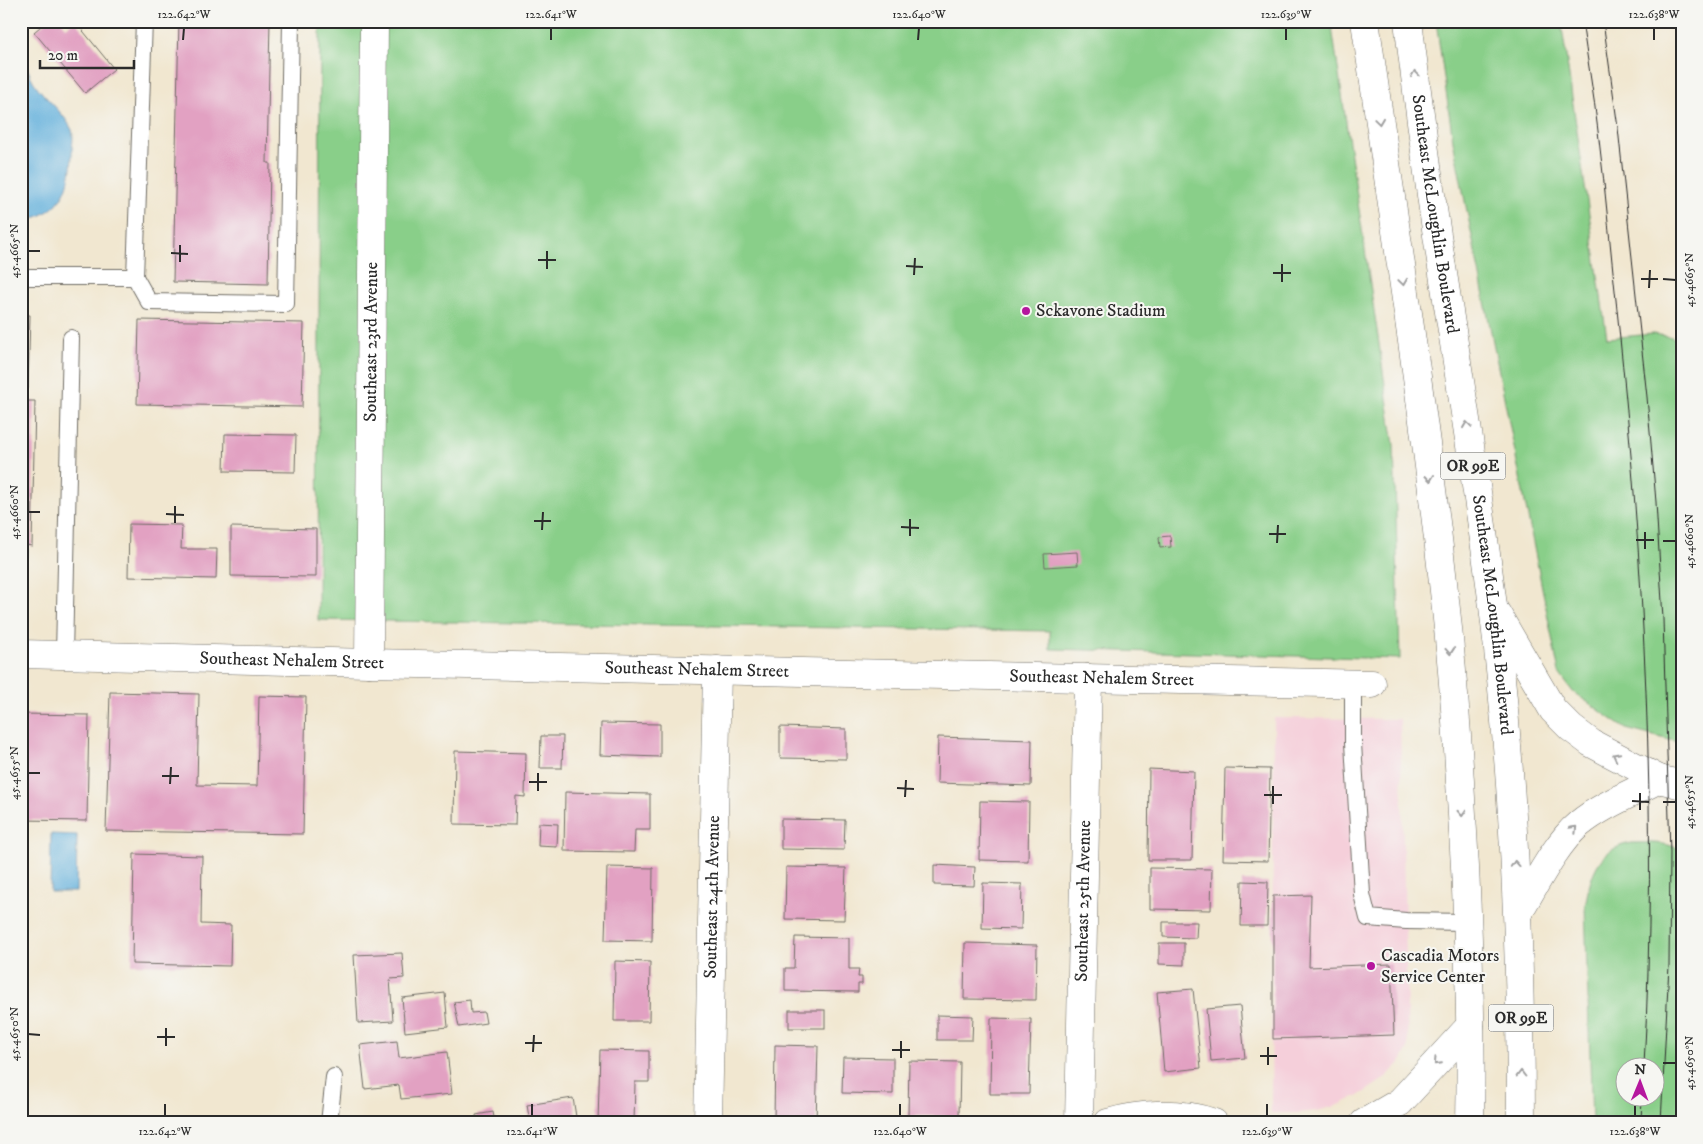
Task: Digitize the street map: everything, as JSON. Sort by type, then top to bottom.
[{"type":"main road","name":"Southeast 23rd Avenue","points":[[369,663],[374,21]]},
{"type":"main road","name":"OR 99E","points":[[1365,21],[1425,437],[1445,602],[1461,799],[1467,922],[1470,1123]]},
{"type":"main road","name":"Southeast McLoughlin Boulevard","points":[[1408,21],[1433,210],[1493,607],[1508,762],[1518,913],[1521,1123]]},
{"type":"main road","points":[[1493,607],[1553,710],[1571,728],[1591,743],[1671,782]]},
{"type":"main road","name":"Southeast Nehalem Street","points":[[21,654],[1362,684]]},
{"type":"main road","name":"Southeast 24th Avenue","points":[[708,1123],[717,670]]},
{"type":"main road","name":"Southeast 25th Avenue","points":[[1079,1123],[1088,678]]},
{"type":"main road","points":[[1518,913],[1565,839],[1578,824],[1594,813],[1671,782]]},
{"type":"main road","points":[[1364,1123],[1400,1102],[1470,1026]]},
{"type":"main road","points":[[1108,1123],[1119,1119],[1182,1115],[1214,1123]]},
{"type":"lane","points":[[144,21],[135,277],[149,302],[286,304],[291,21]]},
{"type":"lane","points":[[21,277],[135,277]]},
{"type":"lane","points":[[64,655],[71,338]]},
{"type":"lane","points":[[1362,684],[1353,743],[1362,894],[1368,918],[1467,922]]},
{"type":"lane","points":[[330,1123],[334,1077]]},
{"type":"shaded area","points":[[1274,718],[1400,719],[1408,1049],[1400,1063],[1384,1079],[1363,1093],[1339,1105],[1317,1111],[1297,1113],[1271,1113]]},
{"type":"green space","points":[[320,21],[1331,21],[1394,445],[1400,659],[1050,649],[1050,631],[318,620]]},
{"type":"green space","points":[[1436,21],[1561,21],[1607,338],[1653,334],[1672,337],[1682,344],[1682,743],[1626,729],[1573,692],[1559,673],[1453,141]]},
{"type":"green space","points":[[1630,843],[1664,844],[1682,851],[1682,1123],[1592,1123],[1585,906],[1594,873],[1602,858],[1609,852]]},
{"type":"water","points":[[21,38],[26,64],[34,82],[65,118],[72,130],[73,138],[69,179],[61,198],[46,213],[21,222]]},
{"type":"water","points":[[51,834],[77,835],[76,892],[50,892]]},
{"type":"building","points":[[47,21],[61,21],[66,27],[75,21],[114,69],[85,93],[34,32]]},
{"type":"building","points":[[179,21],[270,21],[267,163],[270,163],[268,284],[173,282]]},
{"type":"building","points":[[21,315],[30,315],[28,389],[21,389]]},
{"type":"building","points":[[139,320],[304,323],[302,407],[137,404]]},
{"type":"building","points":[[21,401],[35,401],[32,546],[26,545],[25,576],[21,576]]},
{"type":"building","points":[[225,434],[296,435],[295,472],[224,471]]},
{"type":"building","points":[[129,524],[182,525],[181,549],[217,549],[216,579],[128,577]]},
{"type":"building","points":[[231,527],[316,529],[316,577],[231,576]]},
{"type":"building","points":[[1170,536],[1171,547],[1160,548],[1159,537]]},
{"type":"building","points":[[1077,552],[1078,565],[1045,567],[1044,554]]},
{"type":"building","points":[[110,692],[199,694],[197,785],[257,786],[259,696],[306,697],[303,834],[106,831]]},
{"type":"building","points":[[21,714],[89,715],[87,821],[21,820]]},
{"type":"building","points":[[601,723],[660,724],[660,757],[600,755]]},
{"type":"building","points":[[780,727],[846,729],[846,759],[780,758]]},
{"type":"building","points":[[541,736],[563,736],[562,768],[540,768]]},
{"type":"building","points":[[938,737],[1032,740],[1031,786],[937,783]]},
{"type":"building","points":[[455,751],[526,753],[525,797],[516,796],[515,825],[454,824]]},
{"type":"building","points":[[1225,768],[1270,769],[1268,861],[1223,860]]},
{"type":"building","points":[[1149,769],[1194,771],[1192,860],[1148,860]]},
{"type":"building","points":[[565,792],[650,794],[650,830],[635,830],[634,852],[564,851]]},
{"type":"building","points":[[980,801],[1029,802],[1028,861],[979,860]]},
{"type":"building","points":[[781,819],[845,820],[844,850],[781,849]]},
{"type":"building","points":[[539,823],[558,824],[557,847],[538,846]]},
{"type":"building","points":[[134,854],[202,856],[201,924],[231,925],[230,966],[132,964]]},
{"type":"building","points":[[934,865],[975,867],[974,886],[934,885]]},
{"type":"building","points":[[607,867],[653,868],[652,941],[605,940]]},
{"type":"building","points":[[786,867],[846,868],[844,920],[785,919]]},
{"type":"building","points":[[1150,868],[1212,869],[1211,910],[1150,909]]},
{"type":"building","points":[[1242,881],[1268,882],[1267,926],[1241,926]]},
{"type":"building","points":[[983,883],[1022,884],[1021,929],[982,928]]},
{"type":"building","name":"Cascadia Motors Service Center","points":[[1311,895],[1309,967],[1391,964],[1394,1035],[1273,1039],[1273,896]]},
{"type":"building","points":[[1163,922],[1197,922],[1196,938],[1163,937]]},
{"type":"building","points":[[795,937],[849,938],[849,969],[859,969],[858,977],[862,977],[862,984],[858,984],[858,992],[785,991],[785,968],[794,968]]},
{"type":"building","points":[[965,943],[1037,945],[1036,1000],[964,999]]},
{"type":"building","points":[[1159,943],[1184,943],[1184,965],[1159,964]]},
{"type":"building","points":[[402,953],[404,978],[390,979],[393,1021],[358,1023],[354,955]]},
{"type":"building","points":[[615,961],[650,962],[649,1021],[614,1021]]},
{"type":"building","points":[[1193,989],[1201,1068],[1164,1072],[1157,992]]},
{"type":"building","points":[[445,993],[448,1027],[405,1032],[402,998]]},
{"type":"building","points":[[470,1000],[471,1013],[484,1012],[486,1023],[459,1027],[454,1002]]},
{"type":"building","points":[[1240,1006],[1245,1058],[1211,1061],[1206,1009]]},
{"type":"building","points":[[789,1010],[825,1010],[825,1028],[789,1028]]},
{"type":"building","points":[[937,1015],[973,1016],[972,1040],[937,1040]]},
{"type":"building","points":[[991,1018],[1031,1019],[1029,1094],[990,1094]]},
{"type":"building","points":[[397,1041],[399,1058],[447,1052],[452,1094],[401,1099],[399,1085],[365,1089],[360,1045]]},
{"type":"building","points":[[775,1045],[818,1046],[816,1123],[774,1123]]},
{"type":"building","points":[[600,1050],[649,1051],[649,1082],[635,1082],[634,1123],[598,1123]]},
{"type":"building","points":[[843,1057],[893,1058],[893,1094],[842,1093]]},
{"type":"building","points":[[909,1061],[960,1062],[959,1116],[908,1116]]},
{"type":"building","points":[[573,1098],[577,1123],[530,1123],[527,1105]]},
{"type":"building","points":[[493,1112],[495,1123],[477,1123],[476,1115]]},
{"type":"tram line","points":[[1582,21],[1606,202],[1627,412],[1641,599],[1646,692],[1650,879],[1644,1056]]},
{"type":"tram line","points":[[1603,21],[1618,128],[1647,397],[1663,619],[1670,853],[1669,965],[1661,1123]]},
{"type":"tram line","points":[[1641,1123],[1642,1106]]},
{"type":"place","name":"Sckavone Stadium","points":[[1026,311]]},
{"type":"place","name":"Cascadia Motors Service Center","points":[[1371,966]]}]
